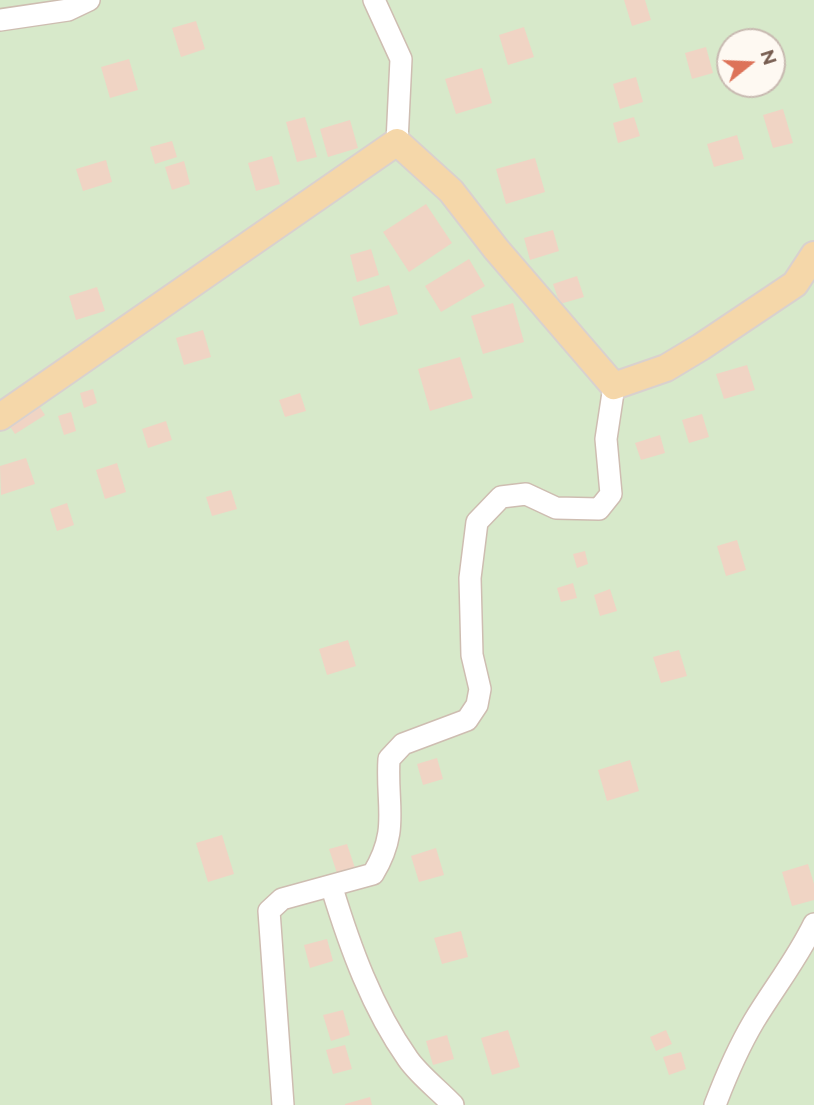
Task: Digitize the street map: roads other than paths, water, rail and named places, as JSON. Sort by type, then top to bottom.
[{"type":"main road","points":[[0,417],[397,142],[452,191],[496,249],[614,386],[666,368],[746,318],[795,284],[814,255]]},
{"type":"street","points":[[0,20],[68,10],[89,0]]},
{"type":"street","points":[[374,0],[401,58],[397,142]]},
{"type":"street","points":[[283,1105],[269,911],[282,900],[332,888],[373,874],[384,857],[392,824],[389,759],[404,744],[467,720],[477,705],[480,689],[472,655],[470,591],[477,522],[501,497],[526,494],[556,508],[599,509],[611,494],[607,439],[614,386]]},
{"type":"street","points":[[332,888],[346,935],[373,1000],[409,1061],[453,1105]]},
{"type":"street","points":[[715,1105],[729,1068],[749,1031],[800,953],[814,923]]}]
